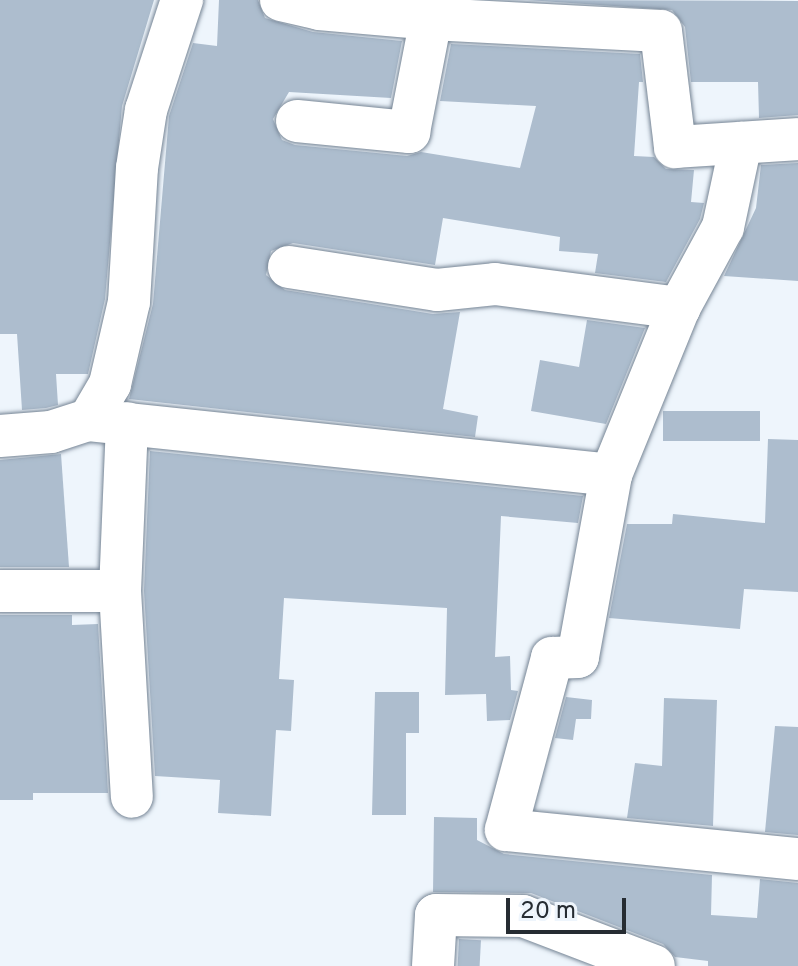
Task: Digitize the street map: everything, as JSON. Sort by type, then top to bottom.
[{"type":"street","points":[[132,797],[108,422],[110,384],[129,302],[137,168],[146,110],[182,0]]},
{"type":"street","points":[[281,0],[319,9],[431,19],[510,10],[661,31],[675,147],[798,139]]},
{"type":"street","points":[[297,121],[409,132],[431,19]]},
{"type":"street","points":[[741,143],[723,227],[679,308],[611,475],[578,657],[552,658],[506,830],[798,859]]},
{"type":"street","points":[[289,267],[437,290],[495,284],[679,308]]},
{"type":"street","points":[[0,436],[51,432],[108,422],[611,475]]},
{"type":"street","points":[[0,591],[120,591]]},
{"type":"street","points":[[433,966],[436,915],[523,916],[654,966]]},
{"type":"building","points":[[0,0],[154,0],[122,106],[105,299],[88,374],[56,374],[58,405],[22,410],[17,334],[0,334]]},
{"type":"building","points":[[219,0],[258,0],[265,18],[313,32],[402,41],[391,98],[289,92],[273,119],[282,140],[295,145],[407,156],[421,152],[520,168],[536,106],[440,101],[451,44],[640,54],[643,82],[639,82],[634,156],[654,157],[666,169],[694,170],[691,202],[704,203],[700,219],[666,282],[595,273],[598,254],[559,251],[560,237],[443,218],[435,265],[293,243],[271,251],[266,275],[285,290],[433,314],[460,312],[443,409],[478,416],[475,437],[129,399],[153,304],[169,116],[193,43],[217,46]]},
{"type":"building","points":[[527,0],[798,1],[798,115],[759,118],[758,82],[691,82],[685,27],[672,10]]},
{"type":"building","points":[[798,163],[798,281],[724,276],[756,208],[761,165]]},
{"type":"building","points":[[587,320],[645,328],[606,424],[531,411],[540,360],[579,367]]},
{"type":"building","points":[[663,411],[760,411],[760,441],[663,441]]},
{"type":"building","points":[[768,439],[798,440],[798,592],[744,589],[740,629],[609,618],[627,524],[672,524],[673,514],[765,523]]},
{"type":"building","points":[[150,451],[583,496],[578,523],[501,516],[495,657],[510,656],[511,690],[518,691],[510,720],[487,721],[486,694],[445,695],[447,608],[284,598],[279,679],[294,680],[291,731],[276,730],[271,816],[218,813],[220,780],[155,776],[144,591]]},
{"type":"building","points":[[61,454],[69,567],[0,567],[0,460]]},
{"type":"building","points":[[0,615],[72,615],[72,625],[98,624],[108,793],[33,793],[33,800],[0,800]]},
{"type":"building","points":[[375,692],[419,692],[419,733],[406,733],[406,815],[372,815]]},
{"type":"building","points":[[566,697],[592,700],[591,719],[576,719],[573,740],[555,738]]},
{"type":"building","points":[[664,698],[717,700],[713,826],[627,818],[635,763],[662,766]]},
{"type":"building","points":[[775,726],[798,727],[798,835],[765,832]]},
{"type":"building","points":[[434,817],[477,818],[477,840],[504,854],[712,875],[711,915],[757,918],[760,879],[798,883],[798,966],[708,966],[708,961],[675,957],[663,944],[531,893],[433,892]]},
{"type":"building","points":[[459,939],[481,940],[480,966],[458,966]]}]
